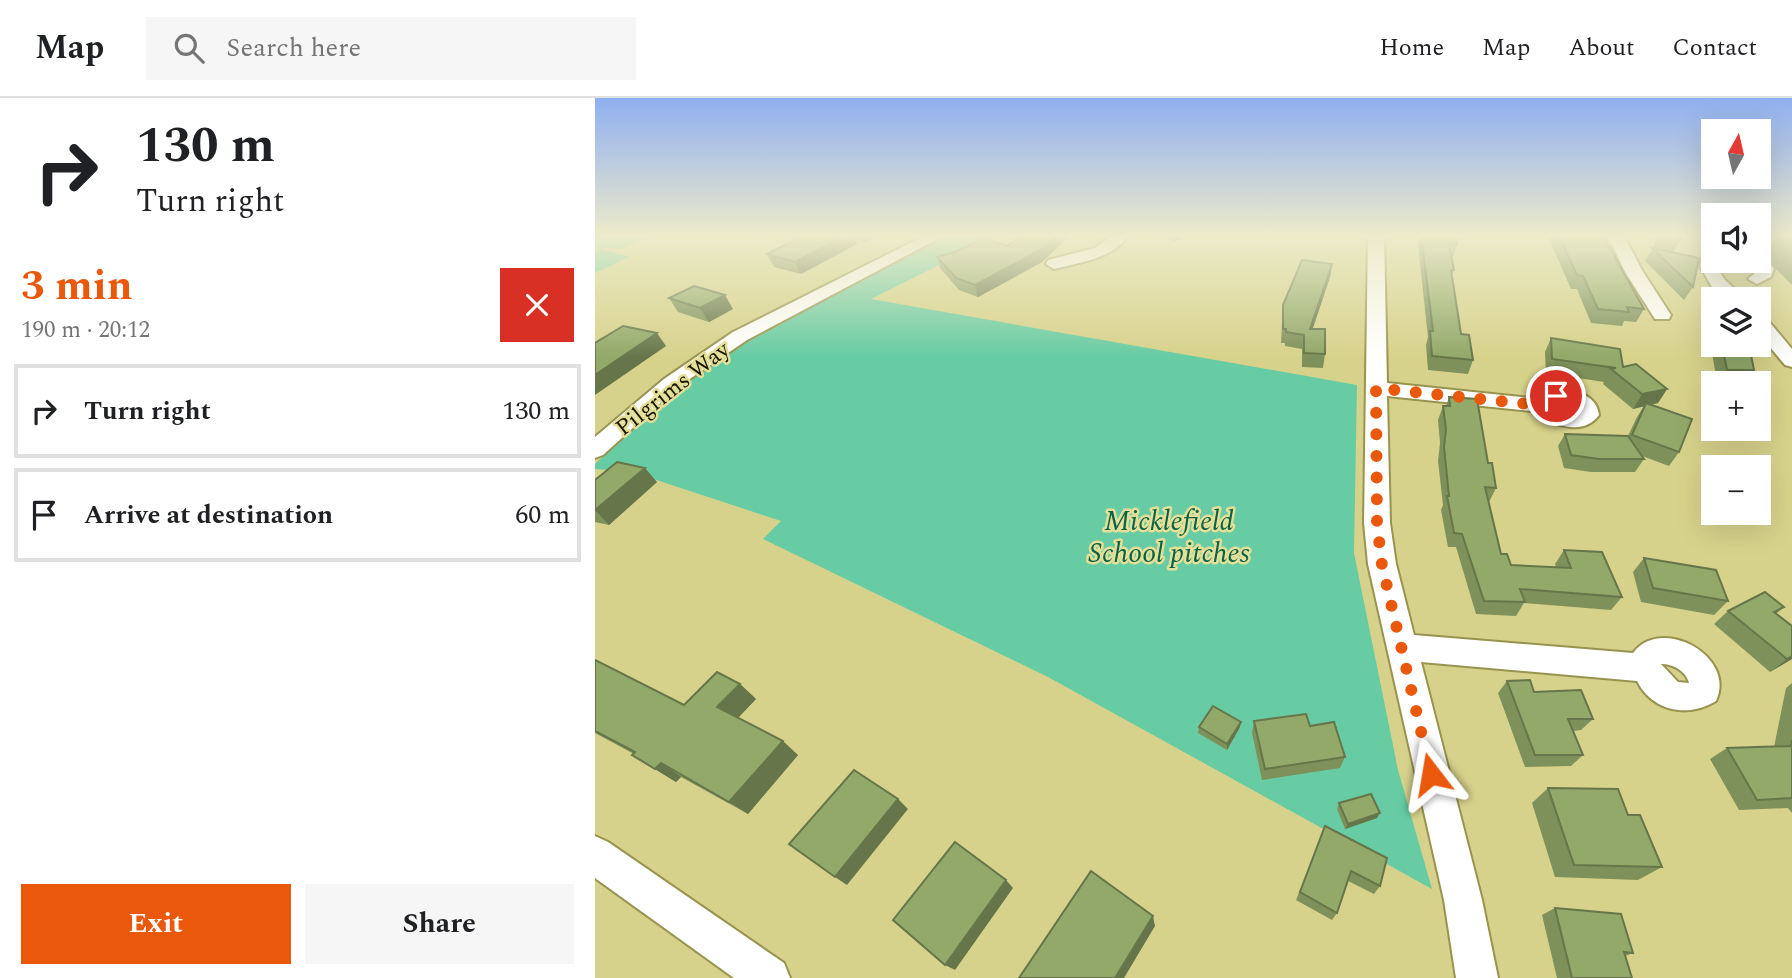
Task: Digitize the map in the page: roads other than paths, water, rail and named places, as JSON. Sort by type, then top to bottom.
[{"type":"street","name":"Pilgrims Way","points":[[595,450],[671,383],[740,336],[858,275]]},
{"type":"street","points":[[1376,275],[1377,523],[1382,565],[1462,900],[1477,978]]},
{"type":"street","points":[[1636,275],[1662,315]]},
{"type":"street","points":[[1757,279],[1762,275]]},
{"type":"street","points":[[1771,336],[1792,361]]},
{"type":"street","points":[[1376,388],[1547,406]]},
{"type":"street","points":[[1400,648],[1646,668]]},
{"type":"street","points":[[595,855],[769,978]]},
{"type":"park label","name":"Micklefield School pitches","points":[[1169,536]]}]
